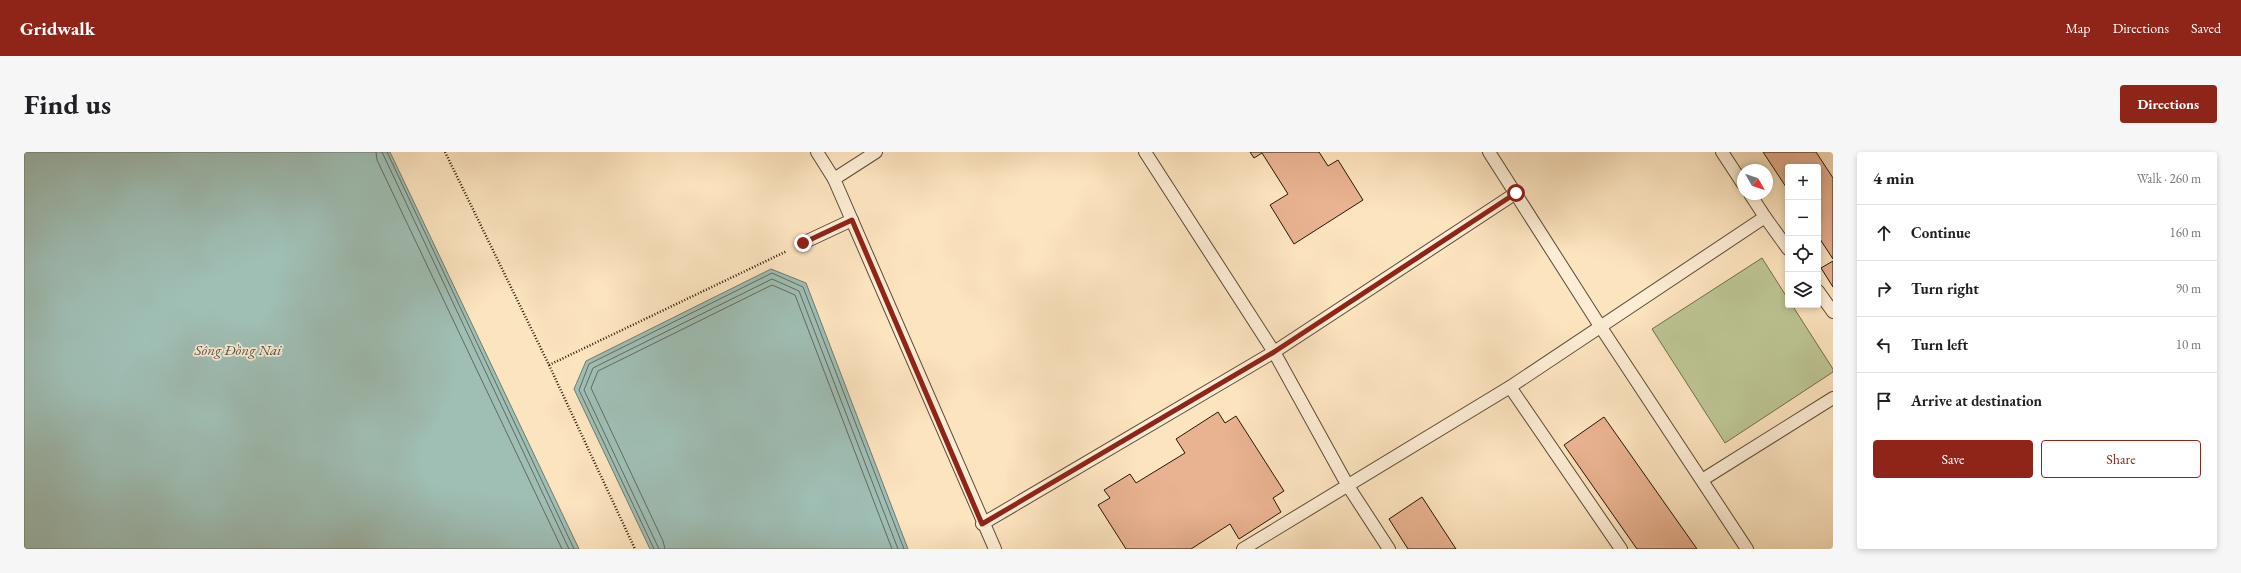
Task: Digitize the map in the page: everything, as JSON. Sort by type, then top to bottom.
[{"type":"lane","points":[[818,152],[834,179],[982,524],[995,549]]},
{"type":"lane","points":[[834,179],[876,152]]},
{"type":"lane","points":[[1145,152],[1274,352],[1348,486],[1389,549]]},
{"type":"lane","points":[[1489,152],[1600,326],[1747,549]]},
{"type":"lane","points":[[1722,152],[1737,175]]},
{"type":"lane","points":[[982,524],[1274,352],[1516,193]]},
{"type":"lane","points":[[1754,200],[1785,245]]},
{"type":"lane","points":[[1243,549],[1510,387],[1765,217]]},
{"type":"lane","points":[[803,243],[852,220]]},
{"type":"lane","points":[[1821,295],[1833,312]]},
{"type":"lane","points":[[1510,387],[1621,549]]},
{"type":"lane","points":[[1702,480],[1833,398]]},
{"type":"path","points":[[445,152],[549,365],[635,549]]},
{"type":"path","points":[[549,365],[803,243]]},
{"type":"green space","points":[[1762,258],[1785,294],[1785,308],[1794,308],[1833,369],[1833,372],[1725,443],[1652,329]]},
{"type":"water","name":"Sông Đồng Nai","points":[[24,152],[390,152],[579,549],[24,549]]},
{"type":"water","points":[[771,269],[806,283],[908,549],[650,549],[574,389],[586,361]]},
{"type":"building","points":[[1250,152],[1319,152],[1328,166],[1338,160],[1363,200],[1294,244],[1270,205],[1288,194],[1262,153],[1254,158]]},
{"type":"building","points":[[1763,152],[1816,152],[1833,178],[1833,259],[1821,241],[1821,164],[1785,164],[1785,185],[1773,167],[1773,164],[1771,164]]},
{"type":"building","points":[[1833,261],[1833,287],[1821,268]]},
{"type":"building","points":[[1218,412],[1225,423],[1236,416],[1284,491],[1273,498],[1281,512],[1239,539],[1230,524],[1191,549],[1126,549],[1098,505],[1110,498],[1104,490],[1130,474],[1136,483],[1185,453],[1176,439]]},
{"type":"building","points":[[1604,417],[1697,549],[1637,549],[1564,445]]},
{"type":"building","points":[[1422,497],[1456,549],[1408,549],[1389,519]]},
{"type":"route","points":[[803,243],[852,220],[982,524],[1274,352],[1516,193]]}]
